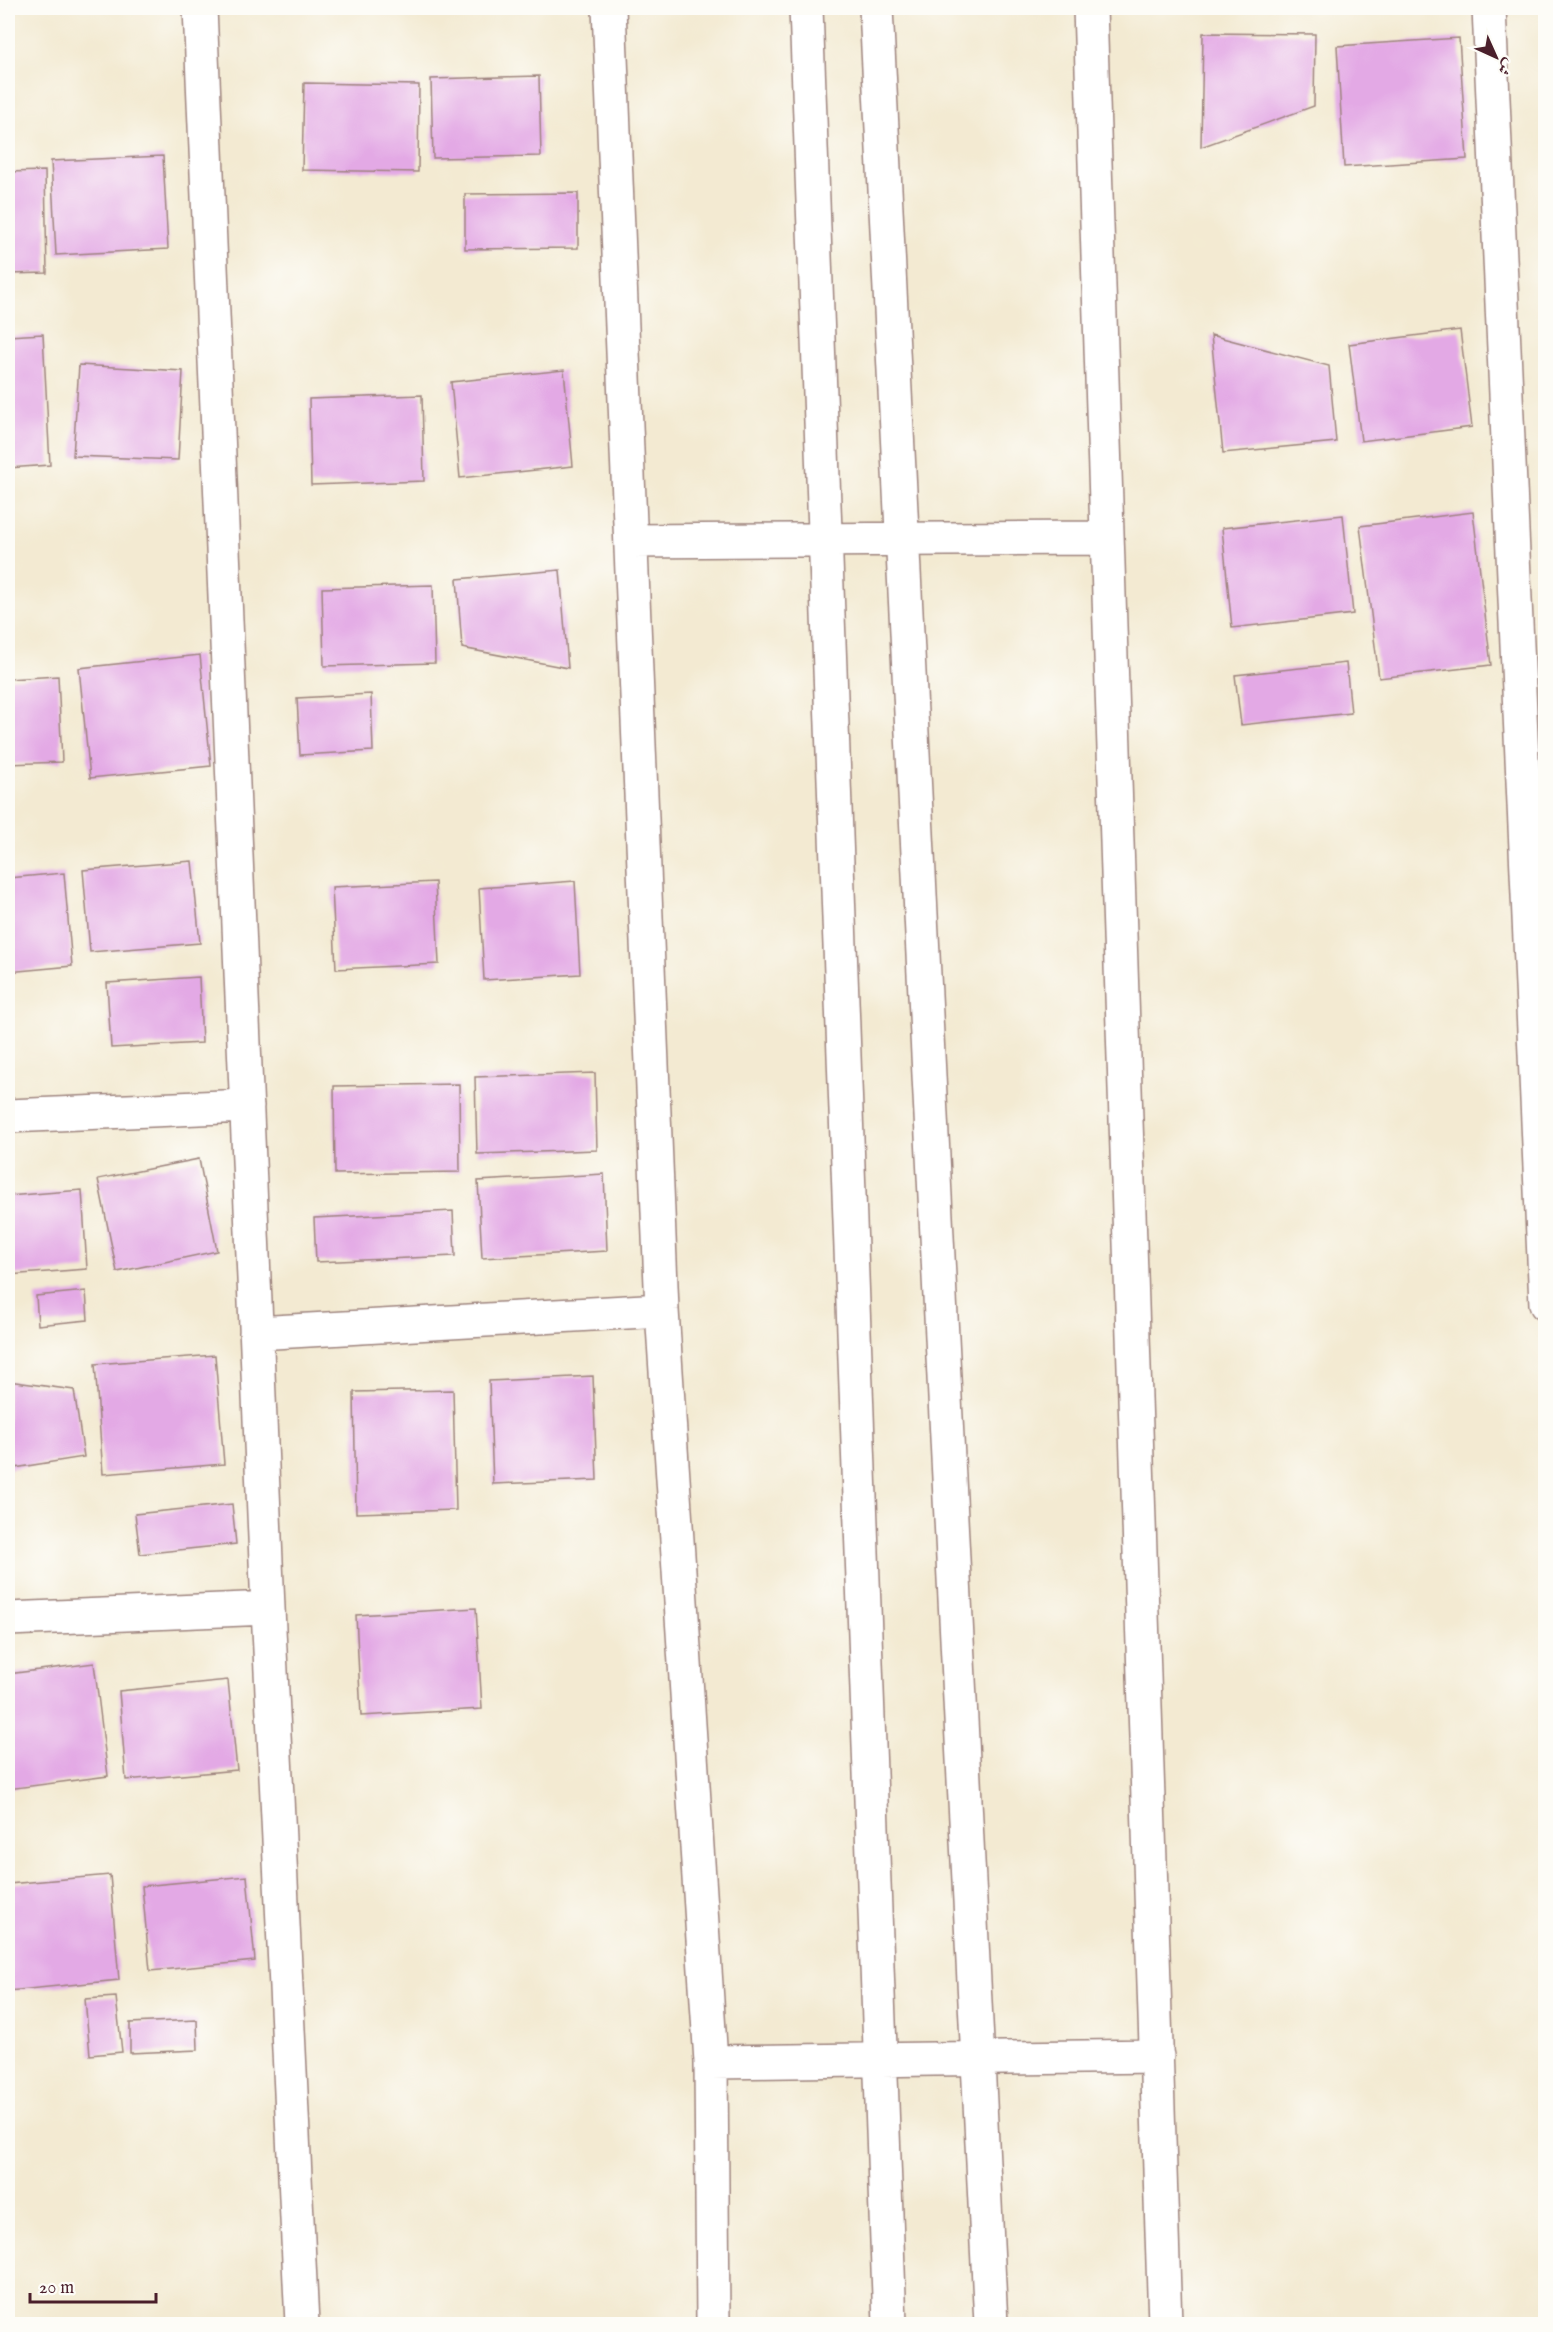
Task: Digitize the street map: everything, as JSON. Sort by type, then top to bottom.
[{"type":"street","points":[[200,8],[268,1608],[302,2325]]},
{"type":"street","points":[[609,8],[662,1310],[711,2062],[713,2325]]},
{"type":"street","points":[[806,8],[891,2325]]},
{"type":"street","points":[[876,8],[991,2325]]},
{"type":"street","points":[[1090,8],[1165,2325]]},
{"type":"street","points":[[1489,8],[1540,1035],[1545,1304]]},
{"type":"street","points":[[631,541],[1107,538]]},
{"type":"street","points":[[8,1116],[247,1107]]},
{"type":"street","points":[[256,1333],[662,1310]]},
{"type":"street","points":[[8,1619],[268,1608]]},
{"type":"street","points":[[711,2062],[1157,2056]]},
{"type":"building","points":[[1203,33],[1315,34],[1314,106],[1201,147]]},
{"type":"building","points":[[1459,38],[1467,159],[1344,167],[1337,46]]},
{"type":"building","points":[[539,76],[541,156],[433,158],[431,79]]},
{"type":"building","points":[[304,83],[419,85],[418,172],[302,170]]},
{"type":"building","points":[[163,156],[168,249],[56,255],[51,161]]},
{"type":"building","points":[[45,171],[47,273],[8,274],[8,172]]},
{"type":"building","points":[[578,193],[578,248],[465,249],[465,194]]},
{"type":"building","points":[[1460,330],[1472,427],[1361,441],[1349,344]]},
{"type":"building","points":[[43,334],[50,465],[8,468],[8,336]]},
{"type":"building","points":[[1211,335],[1329,366],[1336,442],[1223,453]]},
{"type":"building","points":[[79,365],[183,371],[178,460],[73,456]]},
{"type":"building","points":[[564,370],[573,466],[460,478],[451,382]]},
{"type":"building","points":[[422,395],[424,481],[311,485],[309,399]]},
{"type":"building","points":[[1473,512],[1491,665],[1379,678],[1360,526]]},
{"type":"building","points":[[1343,515],[1353,614],[1232,628],[1222,528]]},
{"type":"building","points":[[560,570],[568,668],[462,648],[457,579]]},
{"type":"building","points":[[433,585],[435,663],[324,666],[322,588]]},
{"type":"building","points":[[200,655],[211,766],[90,778],[79,668]]},
{"type":"building","points":[[1346,663],[1351,713],[1241,725],[1235,675]]},
{"type":"building","points":[[58,676],[62,762],[8,764],[8,679]]},
{"type":"building","points":[[371,694],[373,751],[300,755],[297,698]]},
{"type":"building","points":[[192,861],[200,943],[90,952],[83,870]]},
{"type":"building","points":[[64,873],[72,966],[8,972],[8,878]]},
{"type":"building","points":[[575,881],[580,974],[484,980],[479,888]]},
{"type":"building","points":[[435,882],[439,964],[336,969],[332,887]]},
{"type":"building","points":[[199,977],[202,1043],[111,1048],[107,983]]},
{"type":"building","points":[[595,1073],[597,1150],[477,1154],[475,1077]]},
{"type":"building","points":[[459,1084],[460,1172],[335,1174],[334,1086]]},
{"type":"building","points":[[199,1159],[217,1251],[117,1272],[98,1179]]},
{"type":"building","points":[[604,1174],[607,1251],[482,1258],[478,1181]]},
{"type":"building","points":[[82,1190],[87,1269],[8,1275],[8,1196]]},
{"type":"building","points":[[453,1211],[455,1256],[316,1262],[314,1218]]},
{"type":"building","points":[[86,1291],[88,1320],[38,1325],[36,1296]]},
{"type":"building","points":[[215,1355],[224,1464],[103,1474],[95,1364]]},
{"type":"building","points":[[593,1376],[597,1480],[493,1484],[489,1381]]},
{"type":"building","points":[[8,1381],[74,1390],[84,1457],[8,1469]]},
{"type":"building","points":[[453,1390],[456,1510],[356,1513],[354,1392]]},
{"type":"building","points":[[232,1504],[236,1544],[140,1554],[135,1514]]},
{"type":"building","points":[[476,1608],[482,1709],[361,1716],[356,1615]]},
{"type":"building","points":[[94,1663],[108,1776],[8,1789],[8,1674]]},
{"type":"building","points":[[228,1680],[237,1770],[126,1780],[119,1691]]},
{"type":"building","points":[[110,1875],[119,1980],[8,1991],[8,1884]]},
{"type":"building","points":[[247,1876],[255,1961],[150,1971],[142,1886]]},
{"type":"building","points":[[116,1997],[122,2052],[90,2055],[85,1999]]},
{"type":"building","points":[[197,2020],[198,2050],[130,2053],[130,2023]]}]
